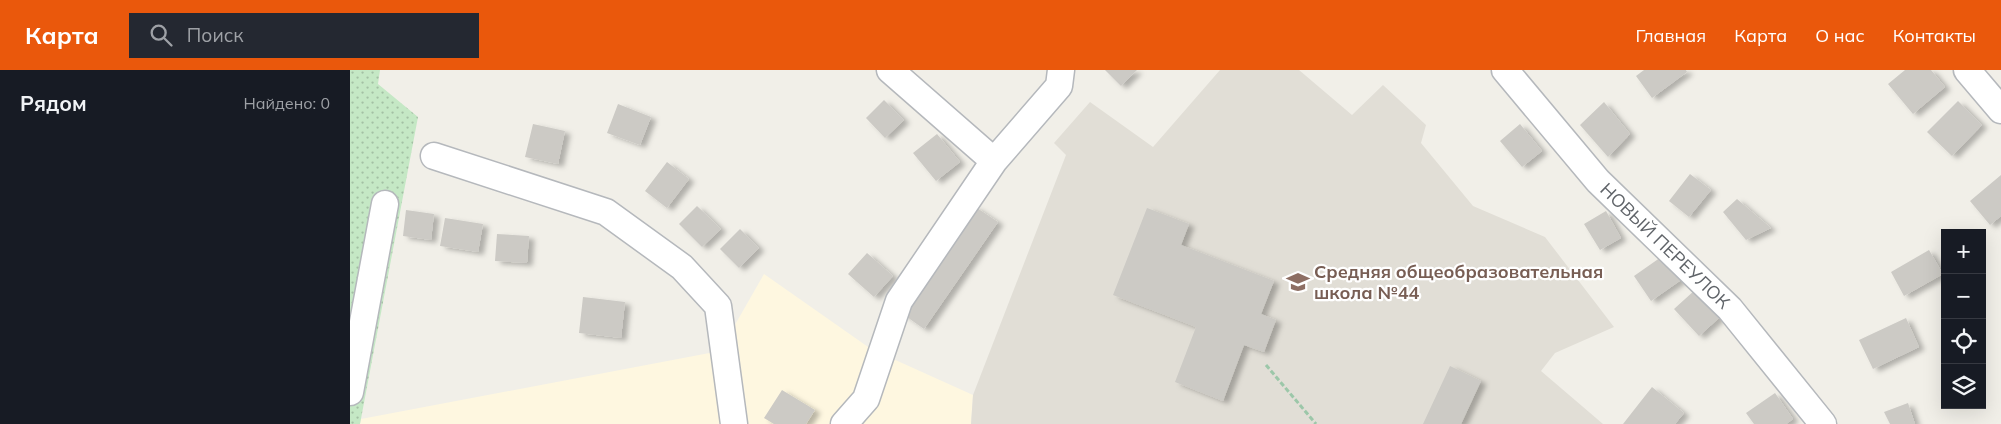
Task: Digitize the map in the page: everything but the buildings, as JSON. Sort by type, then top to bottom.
[{"type":"street","points":[[890,70],[994,160]]},
{"type":"street","points":[[844,424],[866,399],[899,302],[994,160],[1059,86],[1062,70]]},
{"type":"street","name":"НОВЫЙ ПЕРЕУЛОК","points":[[1505,70],[1598,181],[1730,309],[1824,424]]},
{"type":"street","points":[[1967,70],[2001,110]]},
{"type":"street","points":[[434,156],[606,212],[682,267],[718,306],[734,424]]},
{"type":"street","points":[[350,392],[385,204]]},
{"type":"path","points":[[1266,365],[1316,424]]},
{"type":"shaded area","name":"Средняя общеобразовательная школа №44","points":[[1220,70],[1299,70],[1352,115],[1383,85],[1426,125],[1421,143],[1473,206],[1545,237],[1614,327],[1555,353],[1541,371],[1603,424],[971,424],[973,395],[1066,155],[1054,143],[1090,102],[1153,147]]},
{"type":"shaded area","points":[[764,274],[871,349],[973,395],[971,424],[360,424],[361,419],[720,351]]},
{"type":"green space","points":[[350,70],[380,70],[378,84],[418,117],[360,424],[350,424]]},
{"type":"place","name":"Средняя общеобразовательная школа №44","points":[[1298,282]]}]
